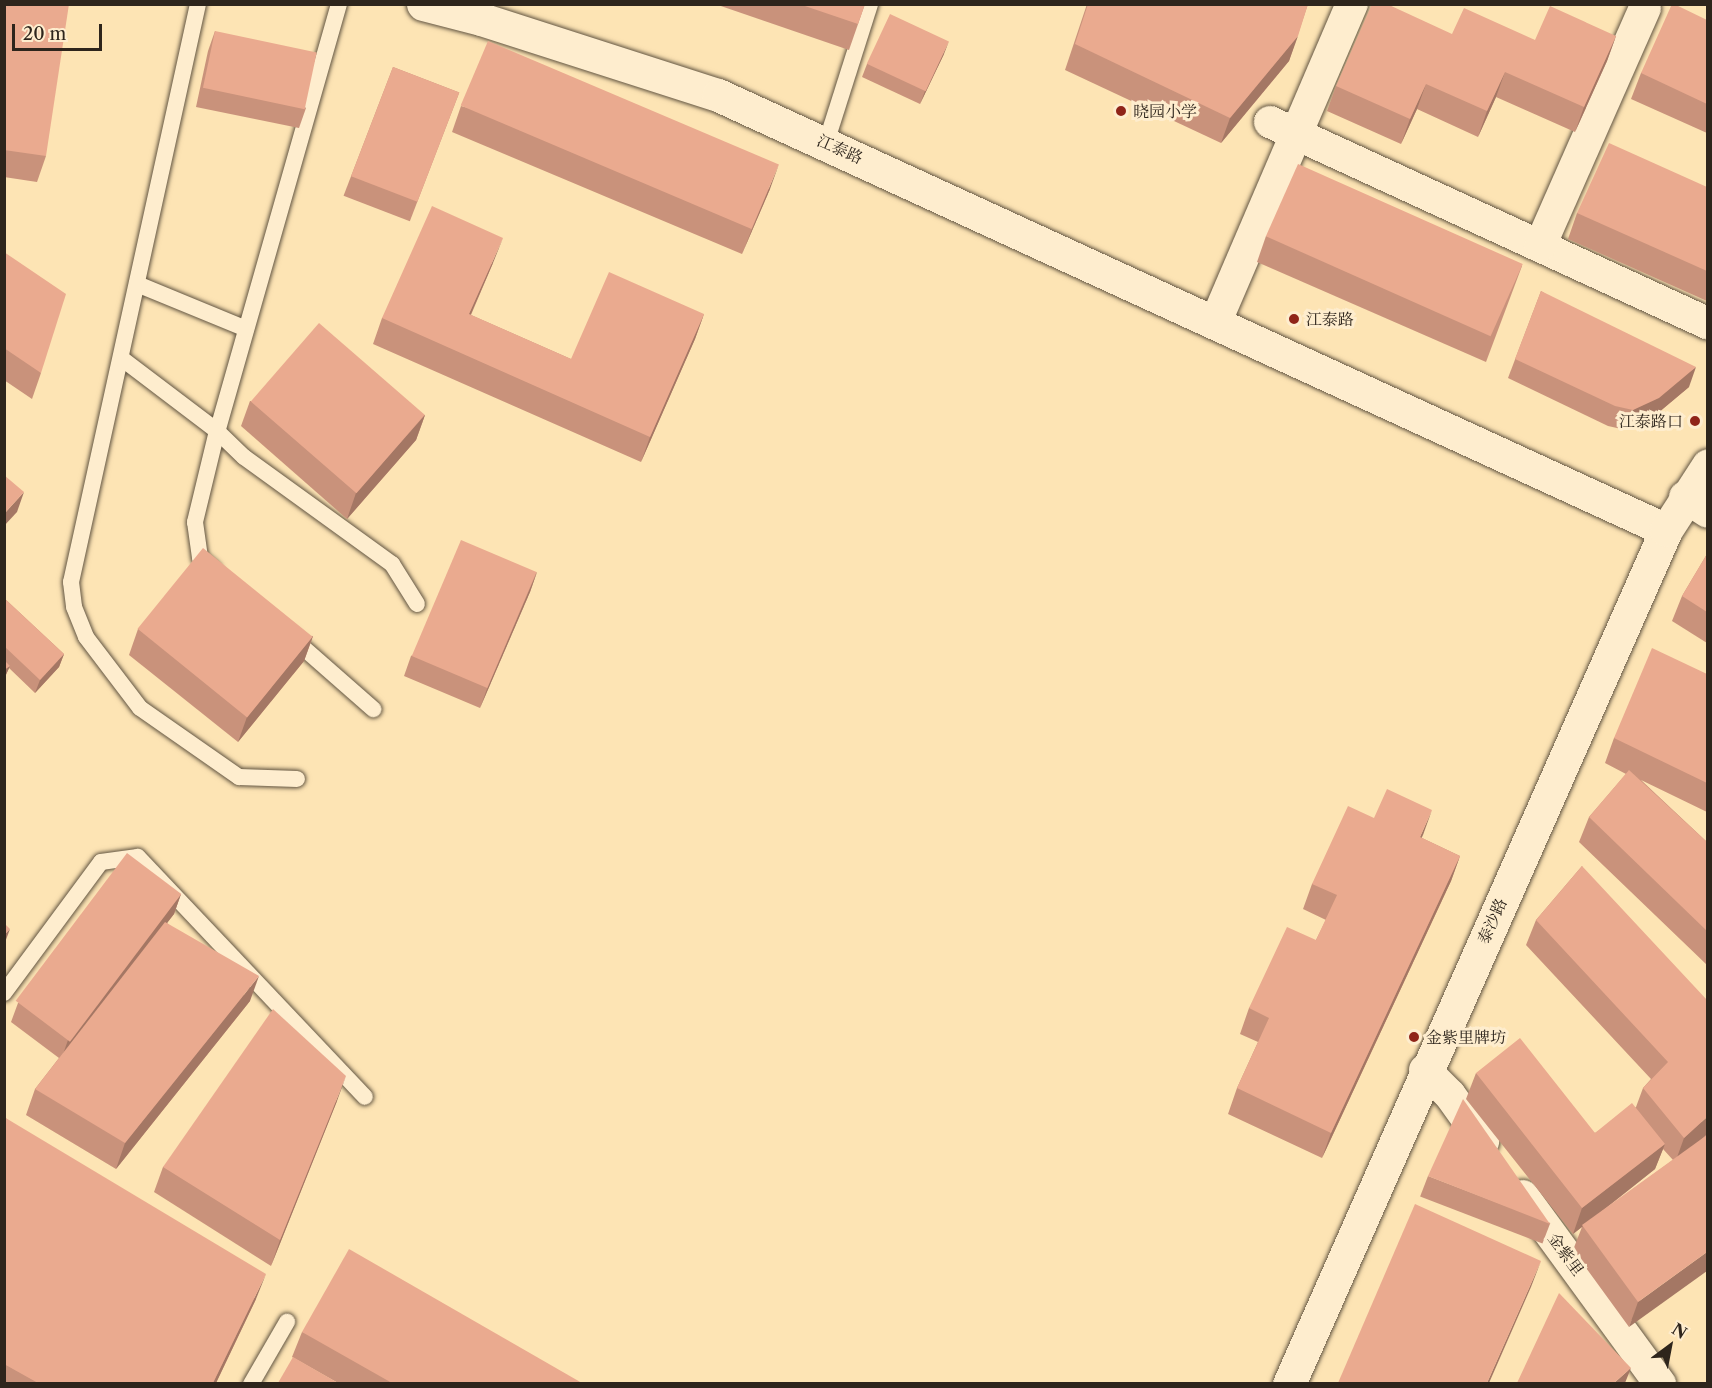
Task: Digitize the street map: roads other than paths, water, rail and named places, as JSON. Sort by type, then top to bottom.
[{"type":"street","name":"江泰路","points":[[423,4],[482,12],[718,95],[1216,321],[1666,530]]},
{"type":"street","points":[[1216,321],[1299,135],[1352,4]]},
{"type":"street","points":[[1540,246],[1641,6],[1676,22]]},
{"type":"street","points":[[1270,122],[1707,323]]},
{"type":"street","name":"泰沙路","points":[[1289,1383],[1425,1070],[1666,530],[1696,505],[1707,465]]},
{"type":"street","name":"金紫里","points":[[1425,1070],[1450,1095],[1660,1383]]},
{"type":"lane","points":[[198,4],[71,582],[74,607],[86,637],[140,708],[239,777],[297,779]]},
{"type":"lane","points":[[226,580],[200,558],[196,543],[195,522],[217,431],[339,4]]},
{"type":"lane","points":[[826,143],[870,4]]},
{"type":"lane","points":[[138,284],[246,329]]},
{"type":"lane","points":[[121,358],[217,431],[244,457],[392,564],[417,604]]},
{"type":"lane","points":[[278,626],[373,709]]},
{"type":"lane","points":[[4,993],[101,862],[138,857],[365,1097]]},
{"type":"lane","points":[[251,1383],[287,1322]]},
{"type":"place","name":"晓园小学","points":[[1121,111]]},
{"type":"place","name":"江泰路","points":[[1294,319]]},
{"type":"place","name":"江泰路口","points":[[1695,421]]},
{"type":"place","name":"金紫里牌坊","points":[[1414,1037]]}]
